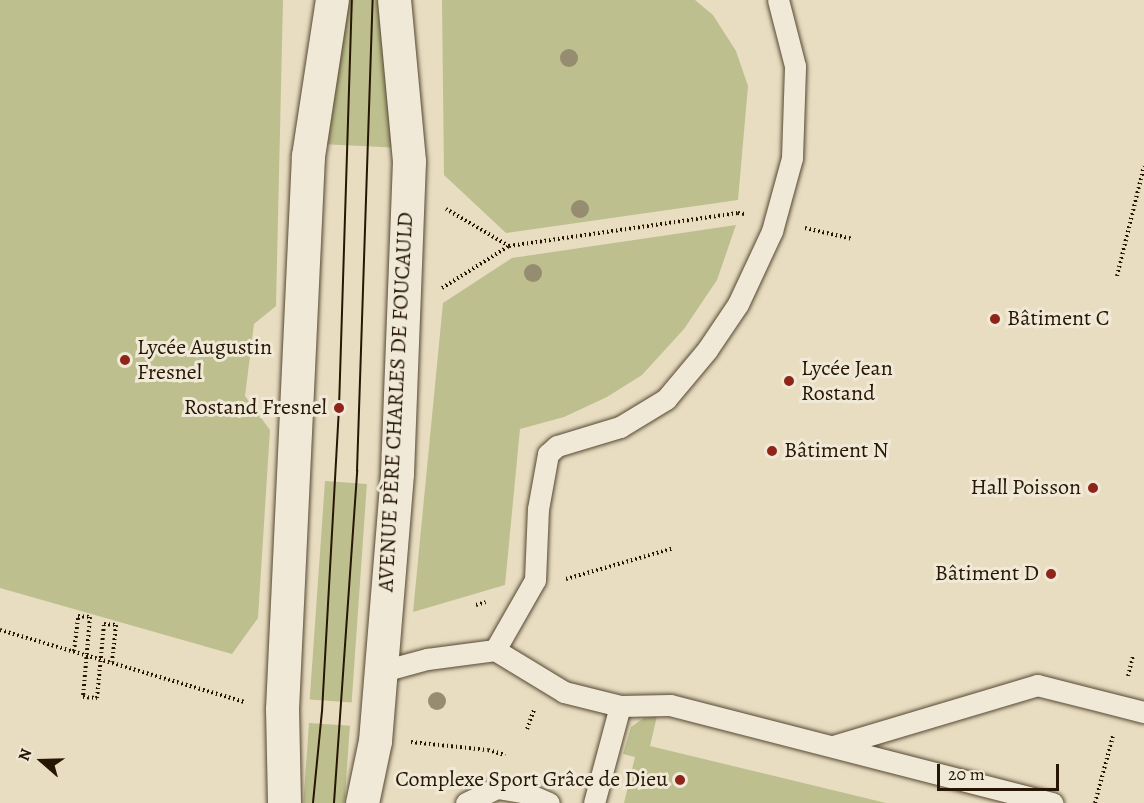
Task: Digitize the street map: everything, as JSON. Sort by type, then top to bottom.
[{"type":"main road","points":[[284,803],[282,709],[308,156],[332,0]]},
{"type":"main road","name":"AVENUE PÈRE CHARLES DE FOUCAULD","points":[[362,803],[375,741],[397,473],[408,193],[409,161],[393,0]]},
{"type":"lane","points":[[495,650],[535,580],[538,509],[548,454],[557,446],[620,427],[666,399],[707,350],[738,304],[775,221],[792,158],[795,66],[778,0]]},
{"type":"lane","points":[[379,672],[427,659],[495,650],[564,692],[620,706],[670,705],[1053,803]]},
{"type":"lane","points":[[833,746],[1037,685],[1144,712]]},
{"type":"lane","points":[[594,803],[620,706]]},
{"type":"lane","points":[[466,803],[497,788],[523,792],[549,803]]},
{"type":"path","points":[[1117,276],[1144,166]]},
{"type":"path","points":[[438,205],[509,246]]},
{"type":"path","points":[[433,293],[509,246],[738,213],[853,239]]},
{"type":"path","points":[[613,565],[674,548]]},
{"type":"path","points":[[74,651],[78,616],[90,617],[83,697],[97,698],[104,624],[116,625],[112,662]]},
{"type":"path","points":[[0,630],[250,704]]},
{"type":"path","points":[[405,742],[488,750],[509,756]]},
{"type":"green space","name":"Lycée Augustin Fresnel","points":[[0,0],[283,0],[276,306],[254,324],[245,396],[270,430],[258,618],[232,654],[0,588]]},
{"type":"green space","points":[[341,0],[387,0],[402,148],[321,144]]},
{"type":"green space","points":[[442,0],[695,0],[713,15],[736,51],[748,86],[738,200],[506,233],[444,175]]},
{"type":"green space","points":[[736,225],[717,280],[684,329],[642,375],[607,397],[564,417],[520,429],[505,585],[413,612],[443,303],[512,258]]},
{"type":"green space","points":[[325,481],[367,484],[352,702],[310,699]]},
{"type":"green space","points":[[657,716],[650,746],[886,803],[624,803],[635,757],[623,754],[631,727],[644,718]]},
{"type":"green space","points":[[309,723],[350,726],[345,803],[303,803]]},
{"type":"tram line","points":[[313,803],[322,712],[339,408],[352,0]]},
{"type":"tram line","points":[[334,803],[357,471],[373,0]]},
{"type":"place","name":"Bâtiment C","points":[[995,319]]},
{"type":"place","name":"Lycée Augustin Fresnel","points":[[125,360]]},
{"type":"place","name":"Lycée Jean Rostand","points":[[789,381]]},
{"type":"place","name":"Rostand Fresnel","points":[[339,408]]},
{"type":"place","name":"Bâtiment N","points":[[772,451]]},
{"type":"place","name":"Hall Poisson","points":[[1093,488]]},
{"type":"place","name":"Bâtiment D","points":[[1051,574]]},
{"type":"place","name":"Complexe Sport Grâce de Dieu","points":[[680,780]]}]
